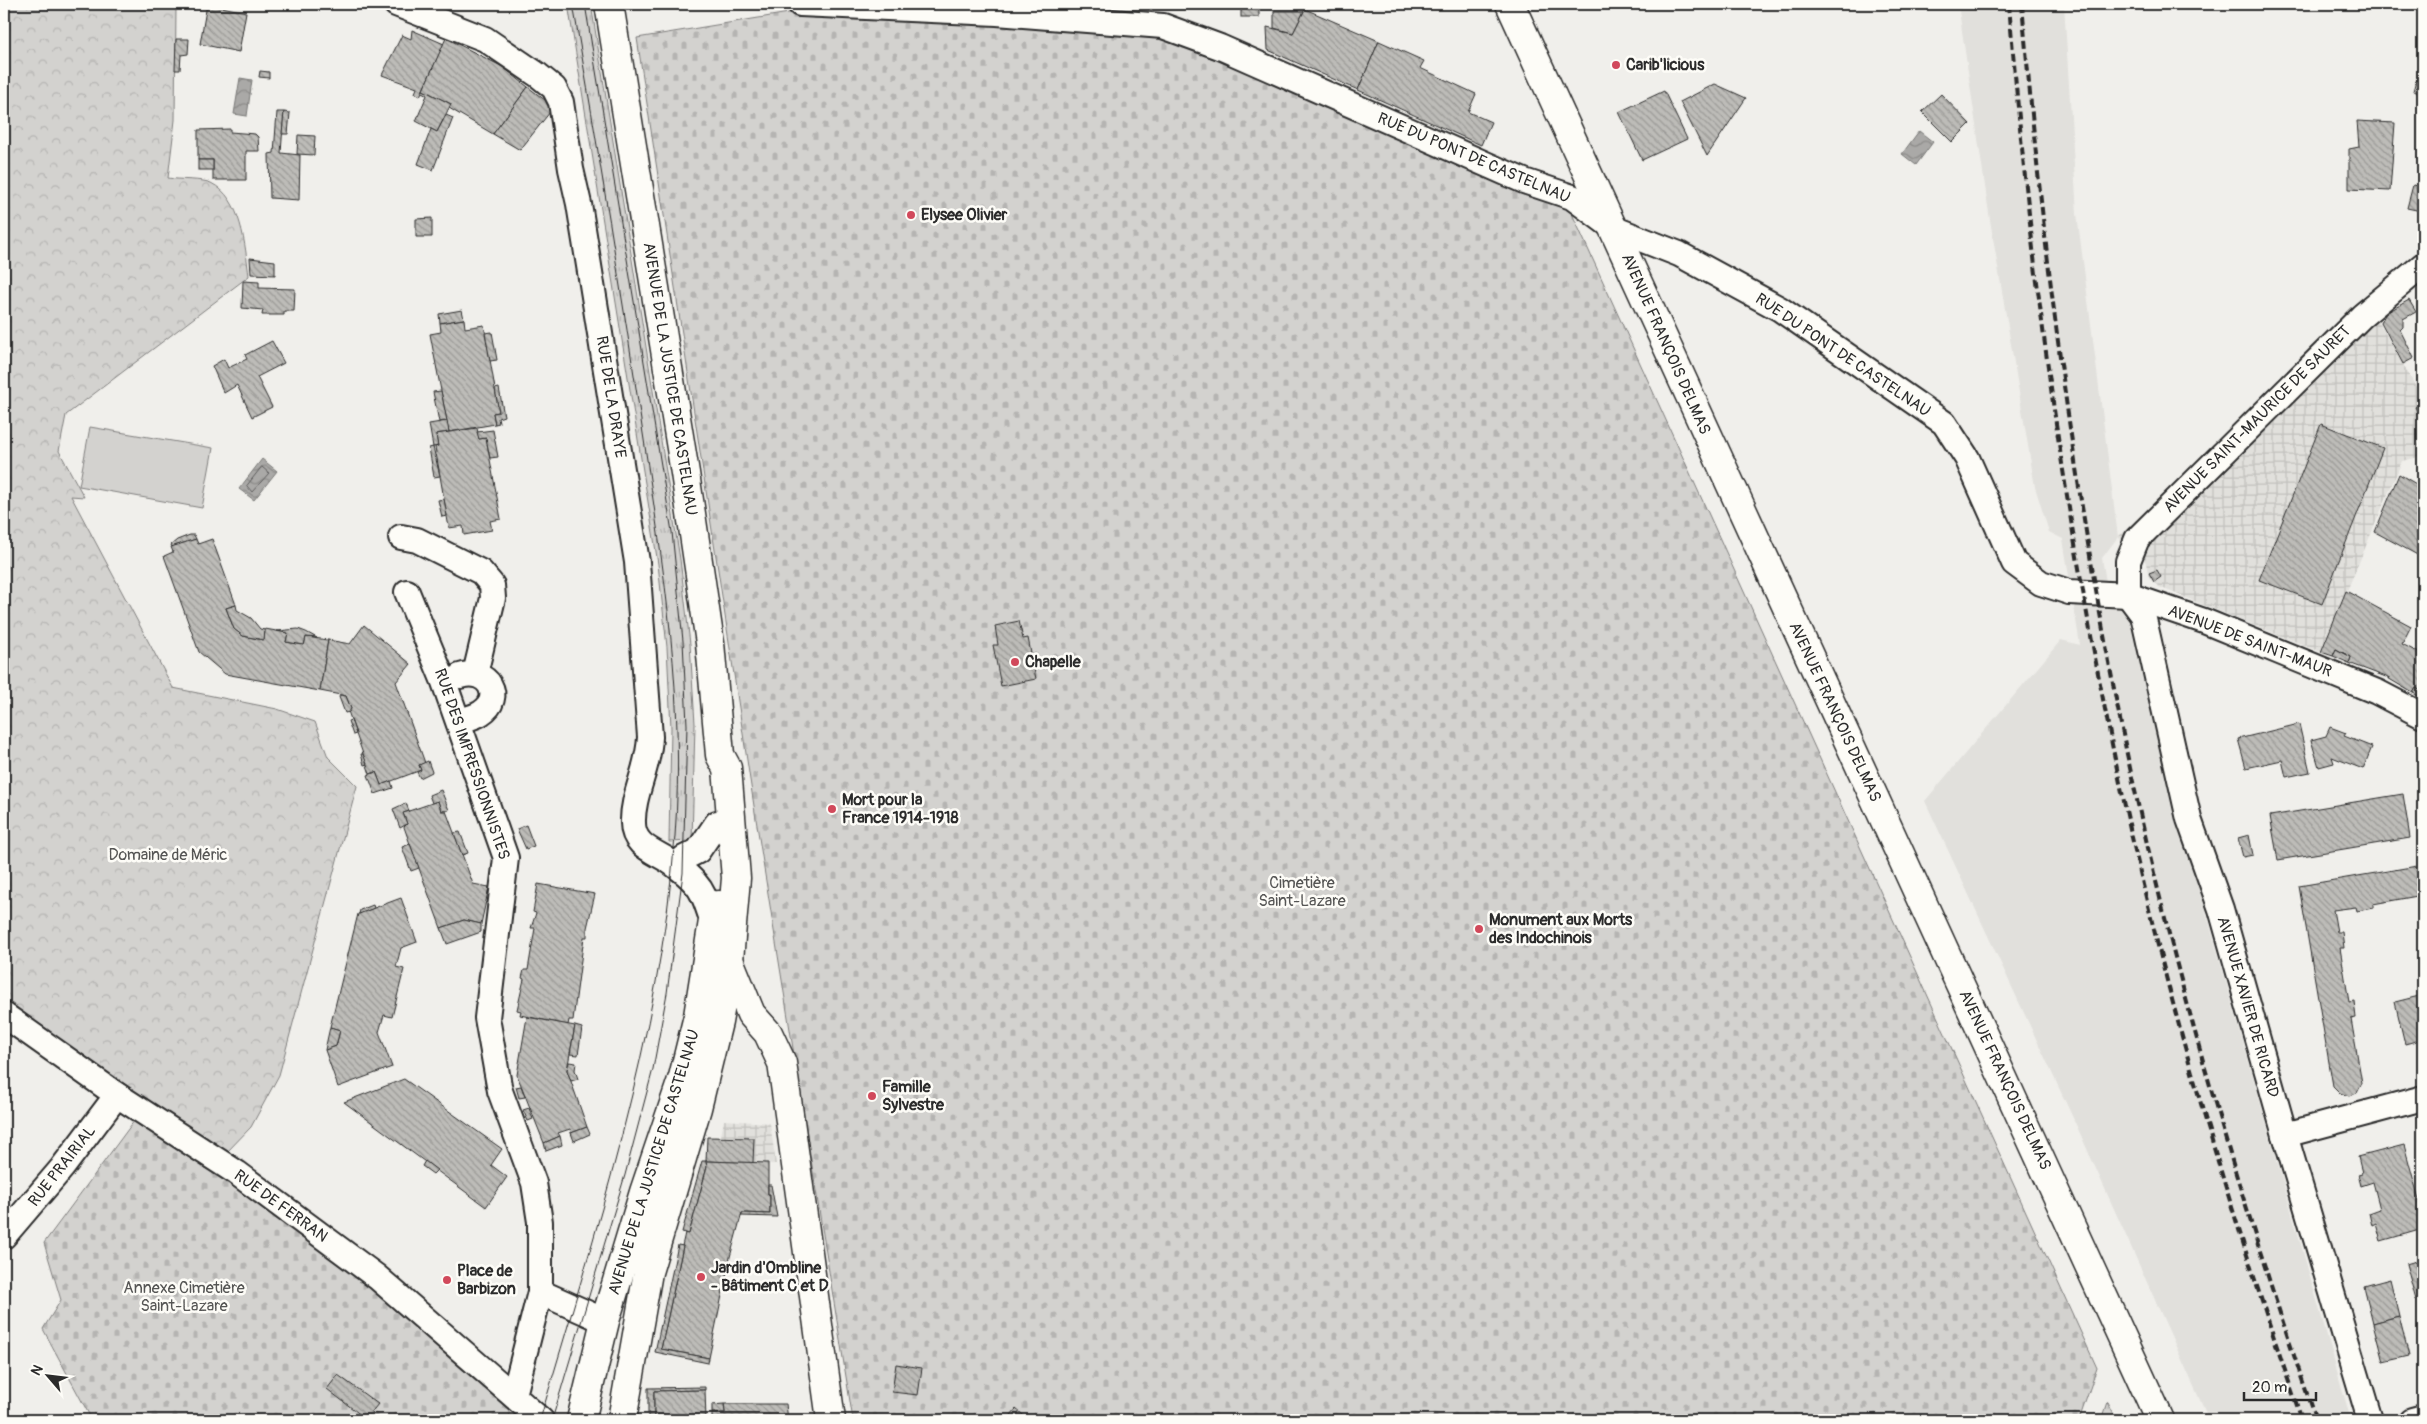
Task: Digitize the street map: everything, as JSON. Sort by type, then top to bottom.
[{"type":"main road","name":"AVENUE DE LA JUSTICE DE CASTELNAU","points":[[609,4],[691,511],[710,643],[720,755],[727,768],[736,878],[729,960],[718,1022],[697,1108],[648,1272],[622,1420]]},
{"type":"main road","name":"AVENUE FRANÇOIS DELMAS","points":[[1510,4],[1615,229],[2160,1420]]},
{"type":"main road","name":"AVENUE DE LA JUSTICE DE CASTELNAU","points":[[581,1420],[605,1321],[644,1192],[683,1077],[698,1016],[714,921],[719,905],[721,879],[714,768],[720,755]]},
{"type":"main road","points":[[729,960],[751,1014],[768,1034],[782,1063],[831,1420]]},
{"type":"street","name":"RUE DE LA DRAYE","points":[[396,4],[485,39],[538,74],[554,88],[561,102],[571,169],[580,204],[637,562],[650,756],[634,805],[632,824],[636,836],[647,850],[676,865],[696,883],[705,896],[708,910],[714,921]]},
{"type":"street","name":"RUE DU PONT DE CASTELNAU","points":[[800,4],[997,13],[1163,26],[1220,47],[1265,69],[1524,181],[1572,198],[1615,229],[1679,254],[1780,309],[1944,423],[1967,458],[2014,563],[2041,583],[2069,592]]},
{"type":"street","name":"AVENUE SAINT-MAURICE DE SAURET","points":[[2128,595],[2128,561],[2137,539],[2362,316],[2423,265]]},
{"type":"street","points":[[401,537],[417,540],[481,572],[492,585],[493,598],[475,674]]},
{"type":"street","name":"RUE DES IMPRESSIONNISTES","points":[[408,592],[444,682],[506,858],[487,1018],[500,1091],[534,1183],[540,1222],[540,1292],[514,1395]]},
{"type":"street","name":"AVENUE DE SAINT-MAUR","points":[[2069,592],[2128,595],[2204,621],[2377,692],[2423,716]]},
{"type":"street","name":"AVENUE XAVIER DE RICARD","points":[[2128,595],[2142,616],[2189,819],[2220,910],[2370,1420]]},
{"type":"street","points":[[444,682],[465,675],[475,674],[488,682],[492,689],[489,705],[481,714],[458,721]]},
{"type":"street","points":[[676,865],[684,858],[698,851],[717,823]]},
{"type":"street","name":"RUE DE FERRAN","points":[[4,1015],[117,1095],[237,1173],[377,1277],[541,1420]]},
{"type":"street","name":"RUE PRAIRIAL","points":[[4,1236],[62,1168],[117,1095]]},
{"type":"street","points":[[2285,1135],[2423,1098]]},
{"type":"street","points":[[540,1292],[605,1321]]},
{"type":"street","points":[[2412,1420],[2423,1417]]},
{"type":"shaded area","points":[[1958,4],[2064,4],[2077,214],[2118,537],[2102,558],[2109,599],[2133,615],[2189,852],[2351,1420],[2209,1420],[2074,1120],[1925,801],[2061,640],[2080,645],[2063,539],[2049,532],[2035,487],[1990,220]]},
{"type":"shaded area","points":[[2367,302],[2423,399],[2423,456],[2402,461],[2321,652],[2159,587],[2149,578],[2145,558],[2118,537]]},
{"type":"shaded area","points":[[724,1120],[770,1123],[776,1164],[706,1161],[707,1137],[721,1136]]},
{"type":"green space","name":"Domaine de Méric","points":[[4,4],[176,4],[175,120],[168,178],[211,183],[221,190],[236,211],[246,251],[249,276],[66,415],[59,451],[84,497],[71,496],[173,688],[277,709],[315,722],[328,757],[357,786],[279,1075],[251,1127],[226,1153],[170,1119],[135,1092],[38,1030],[4,1002]]},
{"type":"green space","points":[[568,4],[591,4],[680,559],[690,644],[695,724],[692,841],[669,842],[671,728],[667,647],[658,564]]},
{"type":"green space","name":"Cimetière Saint-Lazare","points":[[789,13],[1013,21],[1169,36],[1569,207],[2097,1368],[2079,1420],[853,1420],[756,819],[637,38]]},
{"type":"green space","points":[[90,427],[213,448],[202,508],[79,486]]},
{"type":"green space","name":"Annexe Cimetière Saint-Lazare","points":[[137,1117],[302,1228],[505,1397],[511,1420],[92,1420],[43,1329],[61,1300],[44,1243]]},
{"type":"green space","points":[[2108,1402],[2117,1420],[2102,1420]]},
{"type":"water","points":[[240,78],[252,80],[247,116],[234,114]]},
{"type":"water","points":[[1919,131],[1933,142],[1916,165],[1902,154]]},
{"type":"water","points":[[262,459],[277,471],[254,500],[239,489]]},
{"type":"building","points":[[207,4],[246,12],[239,52],[200,44]]},
{"type":"building","points":[[1241,4],[1259,4],[1259,17],[1241,17]]},
{"type":"building","points":[[1624,4],[1641,4],[1627,10]]},
{"type":"building","points":[[1305,9],[1379,41],[1358,90],[1268,50],[1267,27],[1293,33]]},
{"type":"building","points":[[1274,11],[1304,11],[1293,33],[1274,28]]},
{"type":"building","points":[[412,30],[444,44],[420,96],[415,93],[417,88],[382,75],[402,35],[411,39]]},
{"type":"building","points":[[446,38],[503,67],[528,87],[493,134],[449,108],[451,104],[423,90]]},
{"type":"building","points":[[176,39],[189,39],[188,54],[181,55],[180,70],[175,70]]},
{"type":"building","points":[[1379,41],[1424,61],[1420,68],[1476,94],[1468,112],[1491,122],[1481,145],[1358,90]]},
{"type":"building","points":[[260,71],[269,72],[269,78],[259,77]]},
{"type":"building","points":[[2416,80],[2423,83],[2423,94],[2413,91]]},
{"type":"building","points":[[1715,84],[1746,98],[1707,156],[1680,102]]},
{"type":"building","points":[[528,87],[554,107],[520,150],[493,134]]},
{"type":"building","points":[[423,90],[451,104],[437,132],[416,121],[427,95],[422,92]]},
{"type":"building","points":[[1664,91],[1687,139],[1642,160],[1619,112]]},
{"type":"building","points":[[1941,94],[1970,124],[1952,142],[1922,112]]},
{"type":"building","points":[[277,112],[284,112],[281,153],[300,155],[299,200],[270,198],[269,154],[274,153]]},
{"type":"building","points":[[284,112],[290,113],[288,134],[282,134]]},
{"type":"building","points":[[446,115],[453,118],[433,170],[418,164],[431,129],[437,132]]},
{"type":"building","points":[[2357,121],[2395,123],[2390,191],[2349,189],[2349,149],[2359,147]]},
{"type":"building","points":[[230,129],[230,132],[255,134],[258,137],[259,151],[246,151],[246,180],[213,180],[213,160],[198,160],[198,130]]},
{"type":"building","points":[[298,135],[315,136],[314,155],[297,154]]},
{"type":"building","points":[[198,160],[213,160],[213,170],[198,170]]},
{"type":"building","points":[[2413,185],[2423,187],[2421,211],[2407,208]]},
{"type":"building","points":[[432,218],[432,237],[416,237],[416,219]]},
{"type":"building","points":[[250,258],[275,261],[275,275],[251,274]]},
{"type":"building","points":[[243,281],[259,282],[259,288],[295,289],[294,311],[284,311],[284,315],[262,315],[263,310],[242,308]]},
{"type":"building","points":[[2409,300],[2416,312],[2403,319],[2403,327],[2400,330],[2414,358],[2403,364],[2381,322],[2386,313]]},
{"type":"building","points":[[462,310],[464,319],[440,323],[439,314]]},
{"type":"building","points":[[464,319],[465,328],[484,325],[499,412],[493,413],[495,424],[449,432],[430,334],[441,332],[440,323]]},
{"type":"building","points":[[492,332],[497,360],[490,361],[485,333]]},
{"type":"building","points":[[272,341],[284,363],[257,377],[272,407],[252,417],[237,385],[224,393],[212,366],[224,359],[228,368],[247,359],[245,355]]},
{"type":"building","points":[[499,388],[504,416],[498,418],[499,423],[495,424],[493,413],[499,412],[495,389]]},
{"type":"building","points":[[441,391],[447,421],[439,422],[433,392]]},
{"type":"building","points":[[2423,403],[2423,419],[2422,420],[2415,407]]},
{"type":"building","points":[[447,421],[449,432],[436,434],[438,446],[433,447],[429,424]]},
{"type":"building","points":[[2321,424],[2383,448],[2322,604],[2259,580]]},
{"type":"building","points":[[477,428],[479,439],[486,438],[501,519],[490,521],[492,530],[464,535],[463,526],[449,528],[435,447],[438,446],[436,434]]},
{"type":"building","points":[[493,430],[498,457],[490,458],[486,438],[479,439],[477,432]]},
{"type":"building","points":[[433,447],[440,476],[434,477],[429,448]]},
{"type":"building","points":[[2399,474],[2423,488],[2423,558],[2375,532]]},
{"type":"building","points":[[444,499],[447,516],[442,517],[438,500]]},
{"type":"building","points":[[194,535],[196,539],[172,547],[171,545],[177,540]]},
{"type":"building","points":[[196,539],[198,544],[212,539],[236,605],[226,608],[234,629],[243,636],[264,640],[265,629],[288,633],[286,642],[304,645],[306,637],[328,640],[320,691],[225,674],[199,652],[164,556],[173,552],[171,547]]},
{"type":"building","points":[[2157,570],[2161,577],[2154,582],[2149,573]]},
{"type":"building","points":[[2346,591],[2411,626],[2402,644],[2423,655],[2423,692],[2416,688],[2413,693],[2386,677],[2349,663],[2351,657],[2336,649],[2333,656],[2321,652]]},
{"type":"building","points":[[236,605],[237,610],[251,618],[260,629],[265,630],[264,640],[243,636],[234,629],[226,608]]},
{"type":"building","name":"Chapelle","points":[[1019,621],[1023,639],[1028,638],[1036,679],[1001,686],[993,645],[998,645],[995,626]]},
{"type":"building","points":[[364,625],[411,664],[396,682],[425,763],[419,765],[421,770],[381,785],[376,772],[370,774],[348,711],[351,709],[346,696],[320,691],[328,640],[350,644]]},
{"type":"building","points":[[298,629],[317,638],[306,637],[304,645],[286,642],[288,633],[277,631]]},
{"type":"building","points":[[2336,649],[2351,657],[2349,663],[2333,656]]},
{"type":"building","points":[[2416,688],[2423,692],[2423,698],[2413,693]]},
{"type":"building","points":[[340,695],[346,696],[351,709],[349,712],[345,713]]},
{"type":"building","points":[[351,720],[356,734],[353,735],[348,721]]},
{"type":"building","points":[[2299,724],[2310,772],[2286,777],[2282,760],[2246,768],[2238,739]]},
{"type":"building","points":[[2330,727],[2346,733],[2344,736],[2372,747],[2363,769],[2332,757],[2334,763],[2319,767],[2311,740],[2326,736]]},
{"type":"building","points":[[361,754],[363,754],[367,764],[364,765]]},
{"type":"building","points":[[428,761],[432,772],[420,778],[417,772],[421,770],[419,765]]},
{"type":"building","points":[[376,772],[381,785],[391,781],[393,788],[375,794],[368,775]]},
{"type":"building","points":[[441,790],[449,810],[446,811],[441,811],[438,801],[432,803],[429,795]]},
{"type":"building","points":[[2403,794],[2410,838],[2278,860],[2270,816]]},
{"type":"building","points":[[438,801],[441,811],[446,811],[473,884],[489,887],[481,924],[464,920],[441,928],[404,827],[407,824],[403,813]]},
{"type":"building","points":[[406,803],[409,811],[403,813],[407,824],[400,828],[393,809]]},
{"type":"building","points":[[526,825],[534,846],[526,849],[517,829]]},
{"type":"building","points":[[460,832],[468,853],[462,855],[454,833]]},
{"type":"building","points":[[2249,835],[2253,855],[2243,857],[2238,838]]},
{"type":"building","points":[[410,844],[419,868],[411,871],[402,847]]},
{"type":"building","points":[[2423,865],[2423,895],[2373,904],[2373,908],[2357,911],[2356,907],[2333,910],[2337,932],[2342,932],[2344,948],[2340,948],[2349,1002],[2354,1001],[2356,1018],[2351,1019],[2362,1083],[2357,1093],[2349,1096],[2340,1093],[2333,1086],[2299,886]]},
{"type":"building","points":[[538,884],[595,894],[587,928],[587,937],[584,937],[573,1020],[569,1020],[568,1025],[520,1015],[521,1011],[517,1010],[524,979],[522,978],[524,970],[528,970],[535,928],[531,928],[536,913],[533,912]]},
{"type":"building","points":[[401,898],[417,942],[401,948],[396,967],[404,969],[392,1017],[384,1015],[379,1032],[392,1067],[338,1087],[325,1050],[336,1046],[340,1030],[330,1027],[358,914]]},
{"type":"building","points":[[373,905],[374,908],[359,914],[360,910]]},
{"type":"building","points":[[464,920],[481,924],[481,932],[447,944],[441,928]]},
{"type":"building","points":[[2423,995],[2423,1039],[2405,1044],[2395,1002]]},
{"type":"building","points":[[527,1017],[575,1026],[567,1070],[587,1127],[571,1133],[570,1129],[558,1133],[560,1136],[544,1143],[517,1075]]},
{"type":"building","points":[[575,1026],[582,1028],[578,1055],[570,1054]]},
{"type":"building","points":[[330,1027],[340,1030],[336,1046],[325,1050]]},
{"type":"building","points":[[569,1062],[576,1063],[575,1070],[578,1079],[571,1081],[567,1070]]},
{"type":"building","points":[[404,1079],[502,1149],[491,1165],[507,1177],[486,1207],[344,1102]]},
{"type":"building","points":[[521,1086],[525,1097],[519,1098],[516,1087]]},
{"type":"building","points":[[529,1108],[533,1119],[528,1121],[523,1110]]},
{"type":"building","points":[[587,1127],[590,1134],[574,1141],[571,1133]]},
{"type":"building","points":[[560,1136],[562,1145],[546,1151],[544,1143]]},
{"type":"building","points":[[707,1137],[754,1138],[753,1163],[706,1161]]},
{"type":"building","points":[[2404,1145],[2423,1214],[2423,1229],[2381,1241],[2376,1224],[2372,1226],[2369,1213],[2380,1209],[2373,1182],[2361,1186],[2358,1174],[2362,1173],[2358,1157]]},
{"type":"building","points":[[425,1161],[437,1170],[433,1174],[422,1166]]},
{"type":"building","points":[[702,1161],[706,1161],[707,1167],[689,1234],[682,1232]]},
{"type":"building","name":"Jardin d'Ombline - Bâtiment C et D","points":[[706,1161],[768,1163],[768,1194],[770,1194],[770,1214],[742,1213],[730,1257],[709,1358],[661,1349],[685,1233],[689,1234],[707,1167]]},
{"type":"building","points":[[768,1185],[771,1185],[777,1217],[741,1216],[742,1213],[770,1214]]},
{"type":"building","points":[[678,1245],[683,1246],[661,1349],[709,1358],[708,1363],[655,1352]]},
{"type":"building","points":[[2423,1259],[2423,1309],[2421,1298],[2416,1300],[2406,1264]]},
{"type":"building","points":[[2390,1279],[2399,1316],[2373,1323],[2364,1286]]},
{"type":"building","points":[[2399,1316],[2409,1356],[2383,1362],[2373,1323]]},
{"type":"building","points":[[896,1364],[922,1368],[918,1395],[892,1392]]},
{"type":"building","points":[[338,1375],[378,1404],[366,1419],[327,1389]]},
{"type":"building","points":[[705,1387],[705,1390],[654,1391],[654,1418],[648,1418],[648,1388]]},
{"type":"building","points":[[705,1390],[706,1420],[648,1420],[648,1418],[654,1418],[654,1391]]},
{"type":"building","points":[[724,1404],[786,1404],[788,1420],[712,1420],[712,1413],[725,1413]]},
{"type":"building","points":[[724,1404],[725,1413],[712,1413],[712,1405]]},
{"type":"building","points":[[1016,1409],[1029,1420],[1007,1420]]},
{"type":"tram line","points":[[540,1420],[603,1204],[640,1058],[655,985],[667,911],[675,836],[677,786],[675,686],[659,539],[601,167],[573,4]]},
{"type":"tram line","points":[[552,1420],[625,1175],[653,1069],[667,993],[683,873],[687,725],[683,641],[672,532],[585,4]]},
{"type":"railway","points":[[2009,4],[2027,193],[2050,381],[2079,568],[2114,754],[2152,923],[2197,1090],[2247,1256],[2302,1420]]},
{"type":"railway","points":[[2022,4],[2040,193],[2063,381],[2092,568],[2127,754],[2166,923],[2211,1090],[2288,1338],[2316,1420]]},
{"type":"place","name":"Carib'licious","points":[[1616,65]]},
{"type":"place","name":"Elysee Olivier","points":[[911,215]]},
{"type":"place","name":"Chapelle","points":[[1015,662]]},
{"type":"place","name":"Mort pour la France 1914-1918","points":[[832,809]]},
{"type":"place","name":"Monument aux Morts des Indochinois","points":[[1479,929]]},
{"type":"place","name":"Famille Sylvestre","points":[[872,1096]]},
{"type":"place","name":"Jardin d'Ombline - Bâtiment C et D","points":[[701,1277]]},
{"type":"place","name":"Place de Barbizon","points":[[447,1280]]}]
